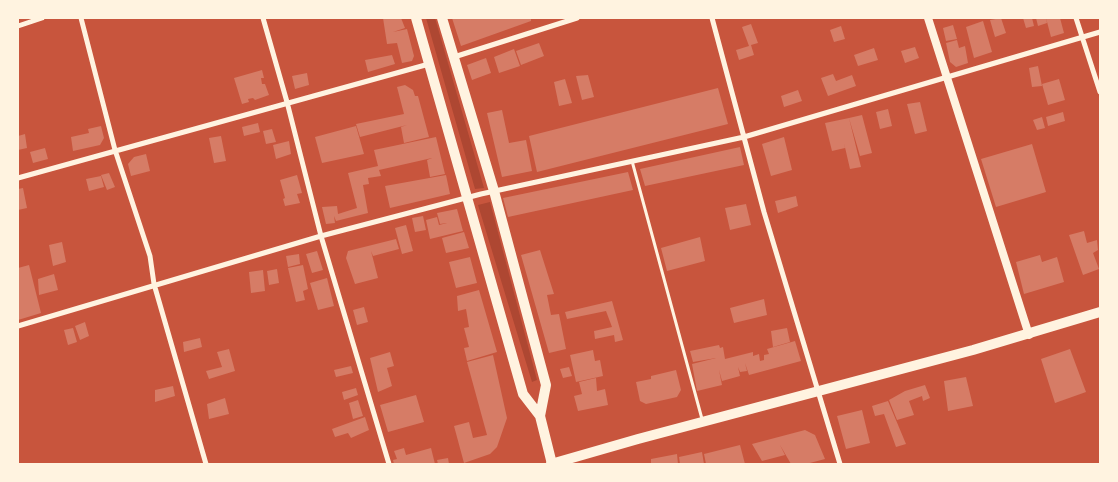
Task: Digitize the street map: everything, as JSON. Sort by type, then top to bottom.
[{"type":"main road","points":[[416,18],[523,394],[540,416],[552,464],[1029,335],[1100,312]]},
{"type":"main road","points":[[442,18],[494,191],[546,385],[540,416]]},
{"type":"street","points":[[18,26],[42,18]]},
{"type":"street","points":[[81,18],[115,150],[150,256],[154,284],[206,464]]},
{"type":"street","points":[[262,18],[287,102],[321,236],[389,464]]},
{"type":"street","points":[[454,57],[577,18]]},
{"type":"street","points":[[712,18],[816,392],[840,464]]},
{"type":"street","points":[[928,18],[1029,335]]},
{"type":"street","points":[[1076,18],[1100,92]]},
{"type":"street","points":[[18,326],[154,284],[321,236],[467,197],[744,137],[1100,32]]},
{"type":"street","points":[[18,178],[287,102],[430,64]]},
{"type":"lane","points":[[632,161],[702,422]]},
{"type":"shaded area","points":[[426,18],[435,18],[484,188],[475,189]]},
{"type":"shaded area","points":[[490,202],[537,380],[532,382],[478,205]]},
{"type":"building","points":[[383,18],[401,18],[405,28],[393,32],[407,29],[414,56],[412,61],[402,63],[397,43],[387,44]]},
{"type":"building","points":[[452,18],[531,18],[531,21],[461,46]]},
{"type":"building","points":[[1001,18],[1006,33],[995,37],[990,20]]},
{"type":"building","points":[[1023,18],[1032,18],[1034,26],[1026,28]]},
{"type":"building","points":[[1036,18],[1046,18],[1047,23],[1038,26]]},
{"type":"building","points":[[1046,18],[1060,18],[1064,33],[1051,37]]},
{"type":"building","points":[[983,21],[992,52],[974,58],[966,27]]},
{"type":"building","points":[[751,24],[758,43],[751,45],[754,55],[739,60],[736,50],[749,46],[742,27]]},
{"type":"building","points":[[953,25],[957,39],[946,41],[943,28]]},
{"type":"building","points":[[841,26],[845,39],[834,42],[830,30]]},
{"type":"building","points":[[957,40],[959,48],[965,46],[968,63],[956,67],[950,62],[946,43]]},
{"type":"building","points":[[539,43],[544,56],[521,65],[516,51]]},
{"type":"building","points":[[915,47],[919,58],[905,63],[901,51]]},
{"type":"building","points":[[874,48],[878,60],[858,66],[854,55]]},
{"type":"building","points":[[514,49],[520,66],[499,73],[494,57]]},
{"type":"building","points":[[392,55],[395,64],[368,72],[365,60]]},
{"type":"building","points":[[486,58],[491,73],[472,80],[467,65]]},
{"type":"building","points":[[1038,66],[1042,86],[1032,87],[1029,68]]},
{"type":"building","points":[[262,70],[264,78],[261,78],[262,84],[265,84],[269,95],[255,100],[253,98],[248,99],[249,102],[242,104],[234,78]]},
{"type":"building","points":[[307,73],[309,85],[295,89],[292,76]]},
{"type":"building","points":[[833,74],[836,81],[852,75],[856,86],[828,96],[821,78]]},
{"type":"building","points":[[588,75],[594,97],[582,100],[576,76]]},
{"type":"building","points":[[565,79],[572,103],[559,106],[554,82]]},
{"type":"building","points":[[1059,79],[1065,100],[1048,105],[1042,84]]},
{"type":"building","points":[[405,85],[413,90],[415,96],[418,96],[429,137],[404,143],[401,127],[407,125],[360,137],[356,124],[404,114],[397,87]]},
{"type":"building","points":[[718,88],[728,124],[537,172],[529,136]]},
{"type":"building","points":[[798,90],[802,101],[784,107],[781,96]]},
{"type":"building","points":[[920,102],[927,131],[915,134],[907,104]]},
{"type":"building","points":[[888,109],[892,126],[880,129],[876,112]]},
{"type":"building","points":[[502,110],[509,143],[526,140],[532,171],[502,177],[487,113]]},
{"type":"building","points":[[1063,112],[1065,121],[1048,126],[1046,117]]},
{"type":"building","points":[[862,115],[872,153],[860,156],[849,118]]},
{"type":"building","points":[[1042,117],[1045,128],[1037,130],[1033,120]]},
{"type":"building","points":[[849,118],[861,167],[850,169],[844,143],[845,148],[832,151],[825,123]]},
{"type":"building","points":[[258,123],[260,132],[244,136],[242,127]]},
{"type":"building","points":[[101,126],[104,138],[100,145],[73,151],[71,137],[89,133],[88,129]]},
{"type":"building","points":[[356,126],[364,154],[322,163],[315,137]]},
{"type":"building","points":[[272,129],[276,142],[266,144],[263,131]]},
{"type":"building","points":[[25,134],[27,148],[18,150],[18,136]]},
{"type":"building","points":[[221,136],[226,161],[214,163],[209,138]]},
{"type":"building","points":[[436,137],[445,174],[430,177],[427,160],[432,158],[379,170],[381,176],[368,178],[369,184],[363,185],[368,213],[336,221],[334,216],[335,223],[326,224],[322,207],[337,206],[338,214],[357,208],[348,173],[378,166],[374,150]]},
{"type":"building","points":[[784,137],[792,170],[771,176],[762,144]]},
{"type":"building","points":[[289,141],[291,154],[276,159],[273,145]]},
{"type":"building","points":[[1032,144],[1046,192],[996,207],[981,159]]},
{"type":"building","points":[[740,147],[744,165],[645,186],[640,169]]},
{"type":"building","points":[[45,148],[48,159],[33,163],[30,152]]},
{"type":"building","points":[[146,154],[150,171],[131,176],[128,164],[134,157]]},
{"type":"building","points":[[628,172],[633,190],[508,217],[503,198]]},
{"type":"building","points":[[109,173],[115,187],[107,190],[101,175]]},
{"type":"building","points":[[297,175],[302,193],[297,194],[300,203],[285,206],[283,199],[285,198],[280,180]]},
{"type":"building","points":[[446,175],[450,194],[390,208],[385,186]]},
{"type":"building","points":[[101,176],[104,187],[89,191],[86,179]]},
{"type":"building","points":[[23,188],[27,208],[18,210],[18,189]]},
{"type":"building","points":[[796,196],[798,206],[778,213],[775,201]]},
{"type":"building","points":[[746,204],[751,225],[730,230],[725,208]]},
{"type":"building","points":[[457,209],[463,231],[430,239],[426,220],[437,217],[439,225],[447,223],[440,224],[437,213]]},
{"type":"building","points":[[423,216],[426,230],[415,232],[412,218]]},
{"type":"building","points":[[406,225],[413,251],[402,254],[395,228]]},
{"type":"building","points":[[1084,231],[1087,243],[1097,240],[1098,250],[1093,253],[1099,269],[1083,275],[1069,235]]},
{"type":"building","points":[[464,232],[469,248],[446,253],[442,238]]},
{"type":"building","points":[[700,237],[705,261],[667,271],[661,248]]},
{"type":"building","points":[[396,239],[399,249],[373,256],[371,251],[378,278],[355,284],[346,258],[348,251]]},
{"type":"building","points":[[62,242],[66,262],[53,266],[49,245]]},
{"type":"building","points":[[540,250],[554,294],[547,295],[551,315],[559,314],[566,349],[549,353],[521,255]]},
{"type":"building","points":[[317,251],[323,270],[312,273],[306,254]]},
{"type":"building","points":[[299,254],[300,264],[288,267],[286,256]]},
{"type":"building","points":[[1040,255],[1042,262],[1057,257],[1064,282],[1024,294],[1016,262]]},
{"type":"building","points":[[470,257],[477,283],[456,288],[449,262]]},
{"type":"building","points":[[29,265],[41,313],[18,320],[18,268]]},
{"type":"building","points":[[303,265],[308,289],[303,291],[305,300],[296,302],[288,268]]},
{"type":"building","points":[[277,269],[279,283],[269,285],[267,271]]},
{"type":"building","points":[[263,270],[265,291],[251,293],[249,272]]},
{"type":"building","points":[[54,274],[58,290],[39,295],[38,279]]},
{"type":"building","points":[[327,278],[334,306],[318,310],[310,283]]},
{"type":"building","points":[[479,290],[497,352],[467,361],[464,348],[469,347],[464,328],[469,327],[466,309],[458,311],[457,296]]},
{"type":"building","points":[[764,299],[767,315],[734,323],[730,308]]},
{"type":"building","points":[[612,301],[623,340],[615,342],[614,335],[595,339],[594,331],[612,327],[606,311],[567,319],[565,312]]},
{"type":"building","points":[[364,307],[368,322],[357,325],[353,310]]},
{"type":"building","points":[[85,322],[89,336],[80,340],[75,326]]},
{"type":"building","points":[[73,328],[77,342],[68,345],[64,330]]},
{"type":"building","points":[[787,328],[790,342],[773,347],[771,331]]},
{"type":"building","points":[[200,338],[202,347],[184,352],[183,342]]},
{"type":"building","points":[[795,341],[801,361],[749,375],[745,363],[747,371],[740,372],[738,367],[740,376],[722,381],[719,370],[722,385],[697,391],[692,364],[716,358],[693,362],[690,351],[719,345],[720,348],[723,347],[725,359],[753,352],[753,356],[759,354],[760,361],[764,360],[764,355],[769,354],[767,349]]},
{"type":"building","points":[[229,349],[235,371],[209,379],[206,371],[222,367],[217,352]]},
{"type":"building","points":[[1070,349],[1086,392],[1055,403],[1041,359]]},
{"type":"building","points":[[593,350],[595,361],[600,360],[603,376],[576,382],[570,355]]},
{"type":"building","points":[[390,352],[394,366],[387,368],[392,386],[378,392],[370,358]]},
{"type":"building","points":[[493,355],[507,418],[497,447],[490,454],[464,463],[454,426],[469,422],[473,438],[487,435],[467,362]]},
{"type":"building","points":[[351,366],[353,373],[336,377],[334,370]]},
{"type":"building","points":[[569,367],[572,376],[563,378],[560,369]]},
{"type":"building","points":[[676,370],[681,390],[677,397],[646,404],[640,401],[636,382]]},
{"type":"building","points":[[966,377],[973,406],[948,411],[944,381]]},
{"type":"building","points":[[596,378],[597,391],[605,389],[608,405],[578,411],[574,396],[582,394],[579,382]]},
{"type":"building","points":[[925,385],[930,398],[923,401],[922,396],[909,401],[914,415],[897,420],[889,400],[905,391]]},
{"type":"building","points":[[173,386],[175,396],[155,402],[155,390]]},
{"type":"building","points":[[356,388],[358,395],[344,400],[342,392]]},
{"type":"building","points":[[416,395],[424,422],[388,432],[380,405]]},
{"type":"building","points":[[225,398],[229,414],[209,419],[207,404]]},
{"type":"building","points":[[358,400],[363,416],[353,419],[349,403]]},
{"type":"building","points":[[888,401],[906,444],[896,447],[884,414],[875,416],[872,406]]},
{"type":"building","points":[[862,410],[870,443],[846,449],[837,416]]},
{"type":"building","points":[[365,417],[369,430],[351,438],[348,433],[335,437],[332,429]]},
{"type":"building","points":[[805,430],[815,435],[825,459],[806,464],[791,464],[780,445],[785,455],[762,461],[752,444]]},
{"type":"building","points":[[740,445],[745,464],[706,464],[704,454]]},
{"type":"building","points":[[404,448],[406,455],[431,448],[435,464],[394,464],[393,460],[397,459],[394,451]]},
{"type":"building","points":[[702,452],[704,464],[680,464],[679,457]]},
{"type":"building","points":[[677,454],[678,464],[651,464],[651,459]]},
{"type":"building","points":[[448,458],[449,464],[438,464],[437,460]]}]
